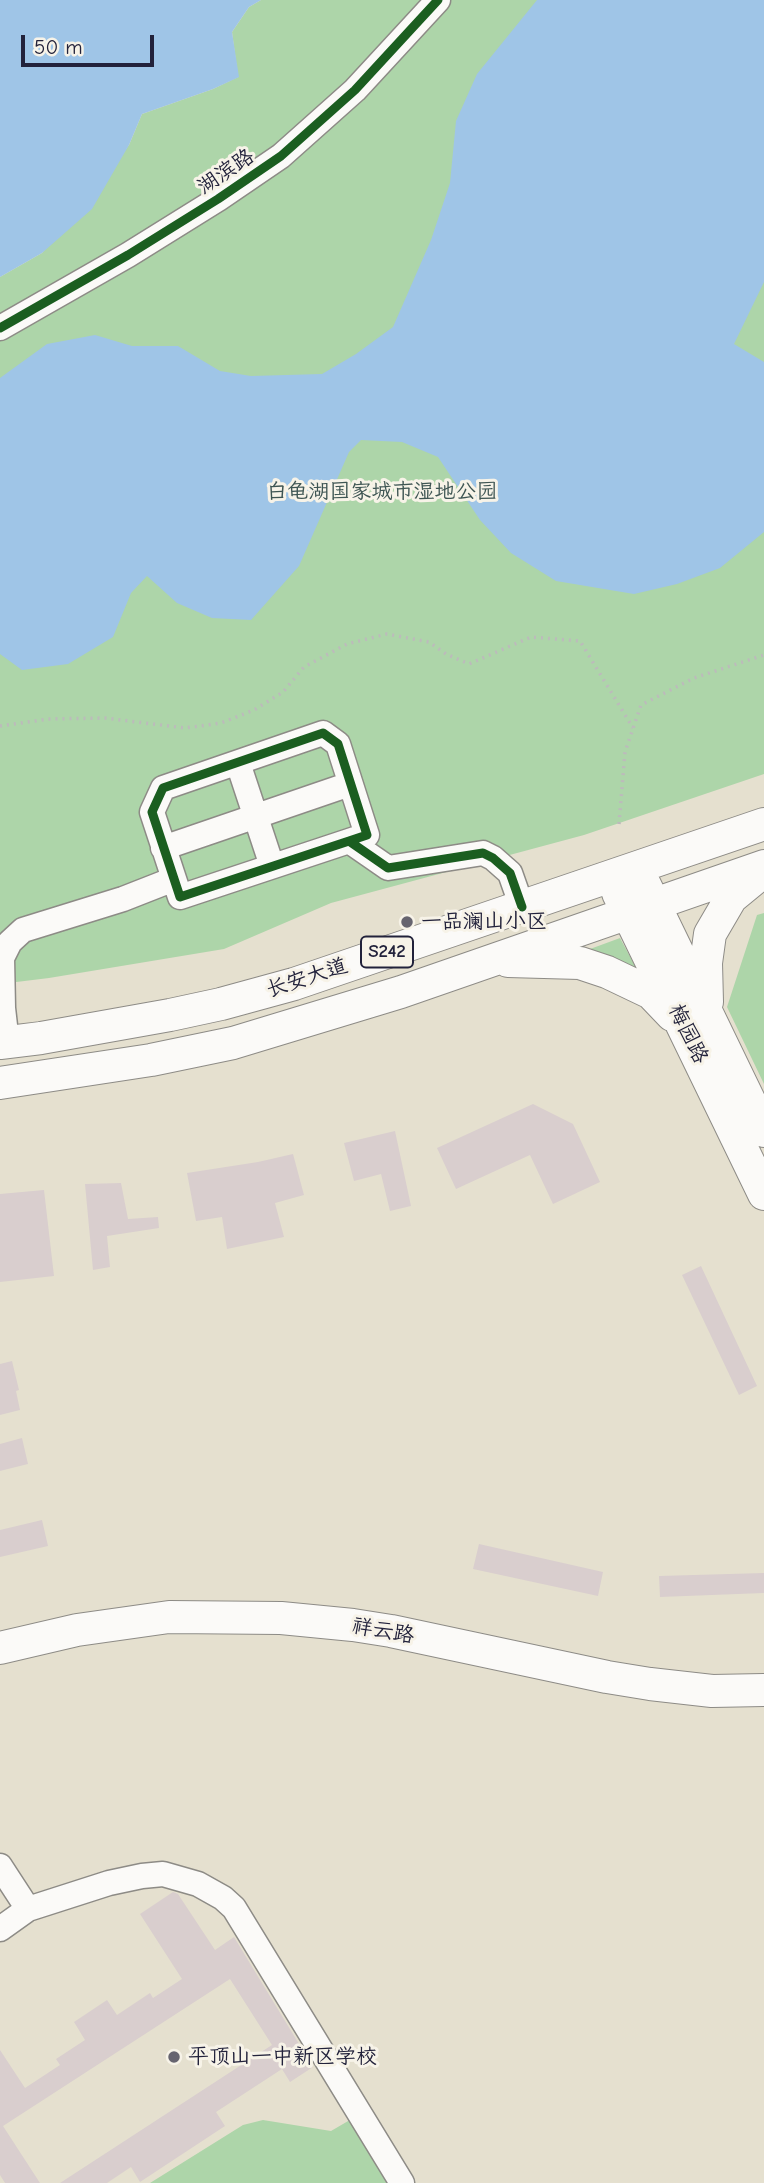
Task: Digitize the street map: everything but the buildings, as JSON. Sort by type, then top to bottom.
[{"type":"main road","name":"长安大道","points":[[3,1043],[221,1004],[294,984],[764,824]]},
{"type":"main road","name":"长安大道","points":[[0,1083],[151,1060],[233,1043],[324,1017],[640,907],[764,869]]},
{"type":"main road","points":[[492,960],[580,963],[607,972],[651,993],[697,1023],[710,934],[731,898],[764,869]]},
{"type":"main road","name":"梅园路","points":[[623,871],[697,1023],[764,1194]]},
{"type":"main road","name":"梅园路","points":[[697,1023],[764,1131]]},
{"type":"main road","name":"祥云路","points":[[0,1648],[77,1630],[149,1619],[199,1616],[281,1618],[366,1627],[607,1677],[660,1685],[712,1691],[764,1690]]},
{"type":"street","name":"湖滨路","points":[[0,328],[140,248],[282,156],[355,90],[438,0]]},
{"type":"street","points":[[323,733],[338,744],[367,835],[180,897],[152,812],[163,788],[238,762],[323,733]]},
{"type":"street","points":[[238,762],[272,866]]},
{"type":"street","points":[[163,848],[351,784]]},
{"type":"street","points":[[349,841],[388,868],[483,853],[510,873],[522,907]]},
{"type":"street","points":[[3,1043],[2,958],[10,942],[23,930],[123,899],[174,879]]},
{"type":"street","points":[[0,1866],[27,1909]]},
{"type":"street","points":[[0,1929],[27,1909],[109,1883],[163,1874],[198,1884],[223,1898],[234,1908],[402,2183]]},
{"type":"path","points":[[0,726],[48,719],[105,718],[185,728],[221,723],[254,710],[284,692],[303,667],[347,644],[387,634],[429,642],[446,654],[469,664],[531,637],[580,641],[633,728]]},
{"type":"path","points":[[619,824],[625,752],[642,705],[694,678],[764,655]]},
{"type":"green space","name":"白龟湖国家城市湿地公园","points":[[261,0],[764,0],[764,774],[584,835],[331,903],[224,949],[0,984],[0,277],[42,253],[129,145],[142,114],[213,89],[238,77],[232,32],[249,7]]},
{"type":"green space","points":[[764,913],[764,1084],[727,1007],[757,915]]},
{"type":"green space","points":[[620,938],[640,975],[579,953],[601,945]]},
{"type":"green space","points":[[355,2117],[396,2183],[150,2183],[243,2125],[263,2120],[331,2131]]},
{"type":"water","points":[[0,0],[261,0],[249,7],[232,32],[239,77],[142,114],[129,145],[92,209],[42,253],[0,277]]},
{"type":"water","points":[[537,0],[764,0],[764,282],[734,344],[764,362],[764,532],[720,568],[677,584],[634,594],[556,581],[511,553],[480,520],[438,457],[402,442],[361,440],[349,452],[299,566],[251,620],[212,618],[177,603],[147,576],[131,593],[113,637],[68,664],[22,670],[0,654],[0,378],[47,344],[95,335],[132,346],[178,346],[220,371],[251,376],[322,374],[356,354],[393,327],[431,240],[450,183],[456,121],[477,74]]},
{"type":"cycle path","points":[[0,328],[128,255],[281,156],[355,90],[438,0]]},
{"type":"cycle path","points":[[349,841],[367,835],[338,744],[323,733],[163,788],[152,812],[180,897],[349,841],[388,868],[483,853],[510,873],[522,907]]},
{"type":"place","name":"一品澜山小区","points":[[407,922]]},
{"type":"place","name":"平顶山一中新区学校","points":[[174,2057]]}]
